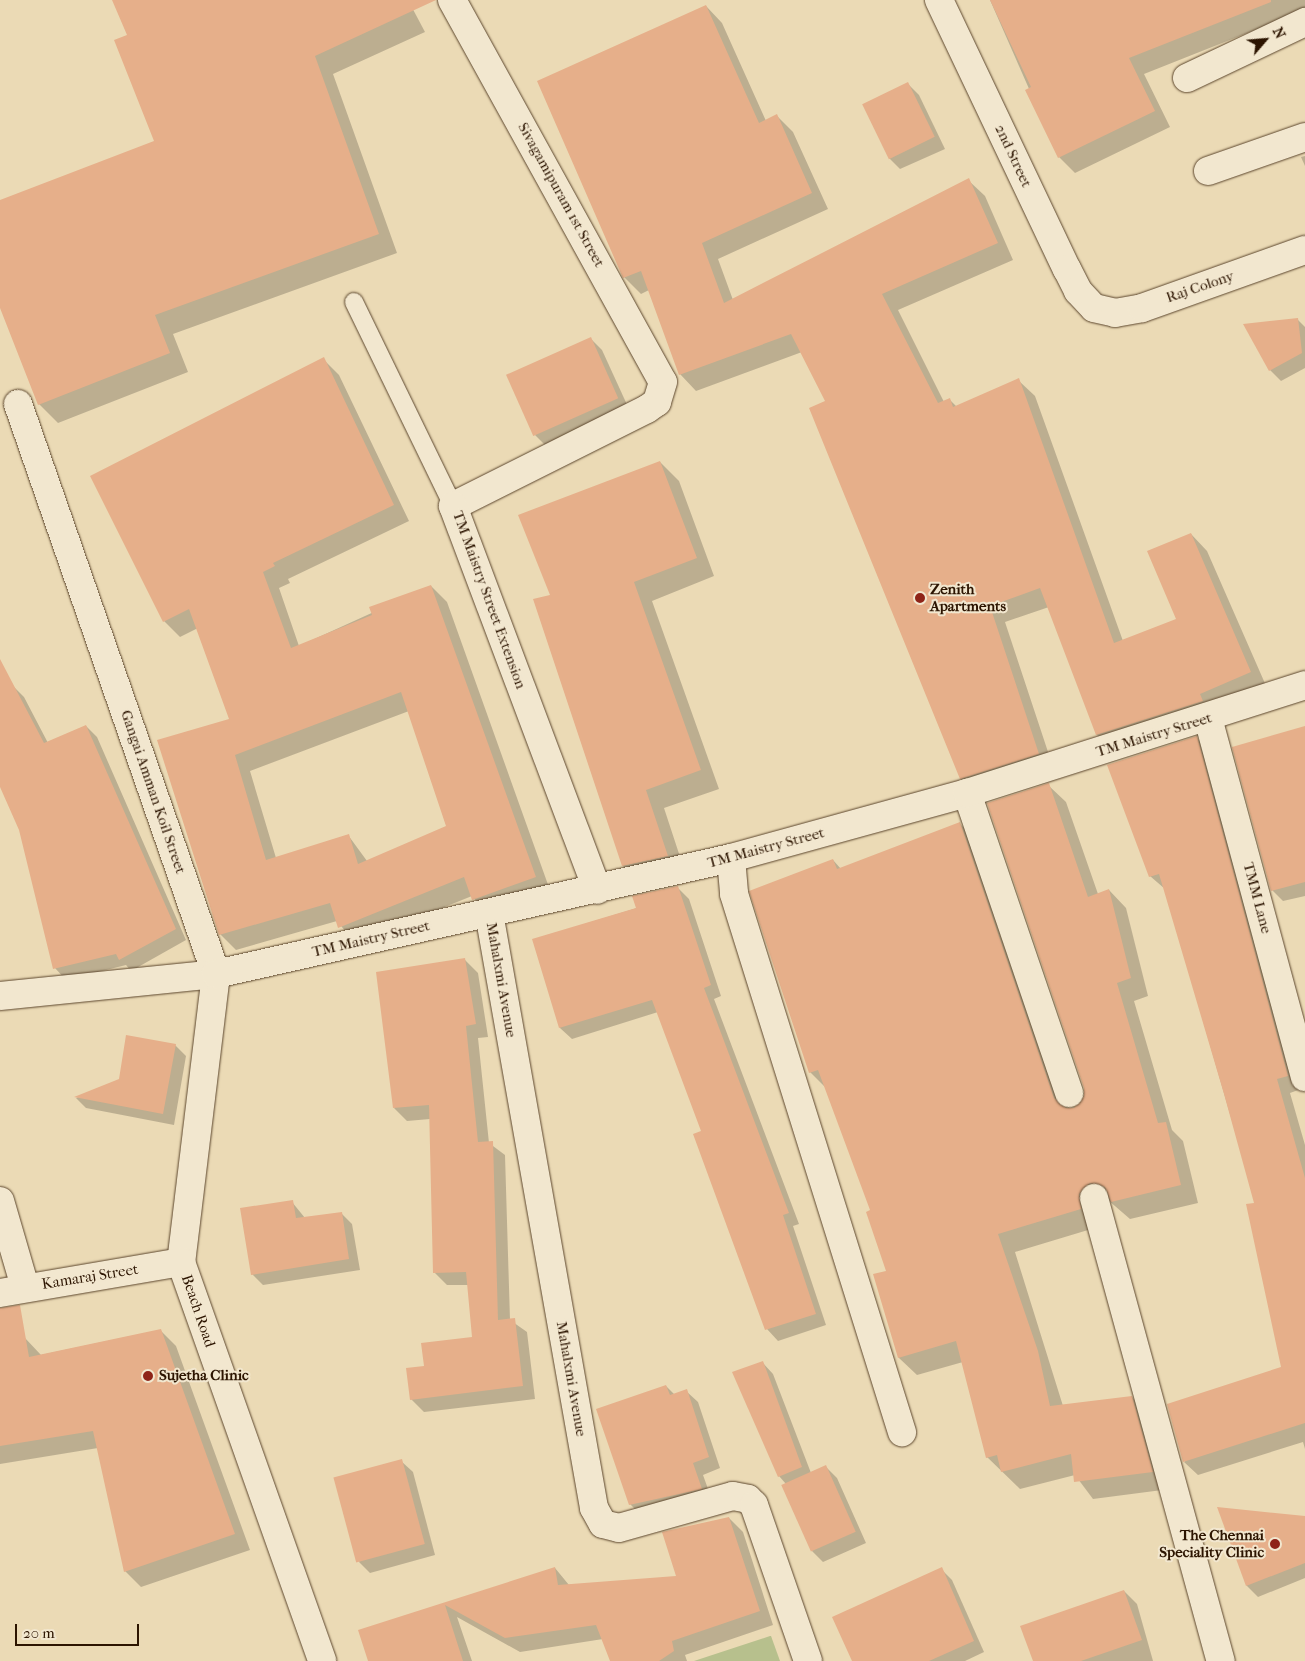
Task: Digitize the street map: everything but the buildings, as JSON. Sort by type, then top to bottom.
[{"type":"street","name":"Sivagamipuram 1st Street","points":[[452,0],[658,371],[663,392]]},
{"type":"street","name":"2nd Street","points":[[939,0],[1070,276],[1094,308]]},
{"type":"street","points":[[1187,78],[1305,22]]},
{"type":"street","points":[[1208,171],[1305,137]]},
{"type":"street","name":"Raj Colony","points":[[1094,308],[1114,313],[1142,308],[1305,250]]},
{"type":"street","name":"TM Maistry Street Extension","points":[[597,890],[452,506],[647,409],[663,392]]},
{"type":"street","name":"Gangai Amman Koil Street","points":[[18,404],[216,974]]},
{"type":"street","name":"TM Maistry Street","points":[[216,974],[489,912],[597,890],[731,858],[967,794],[1208,718],[1305,685]]},
{"type":"street","name":"TMM Lane","points":[[1208,718],[1305,1078]]},
{"type":"street","points":[[967,794],[1069,1093]]},
{"type":"street","points":[[731,858],[734,894],[902,1432]]},
{"type":"street","name":"Mahalxmi Avenue","points":[[489,912],[594,1508],[604,1524],[619,1528],[733,1496],[748,1499],[754,1505],[808,1661]]},
{"type":"street","points":[[0,996],[216,974]]},
{"type":"street","name":"Beach Road","points":[[216,974],[181,1262],[322,1661]]},
{"type":"street","points":[[1094,1198],[1173,1496],[1221,1661]]},
{"type":"street","points":[[0,1201],[12,1290]]},
{"type":"street","name":"Kamaraj Street","points":[[12,1290],[181,1262]]},
{"type":"lane","points":[[354,302],[452,506]]},
{"type":"green space","points":[[770,1636],[780,1661],[694,1661]]},
{"type":"place","name":"Zenith Apartments","points":[[920,598]]},
{"type":"place","name":"Sujetha Clinic","points":[[148,1376]]},
{"type":"place","name":"The Chennai Speciality Clinic","points":[[1275,1544]]}]
